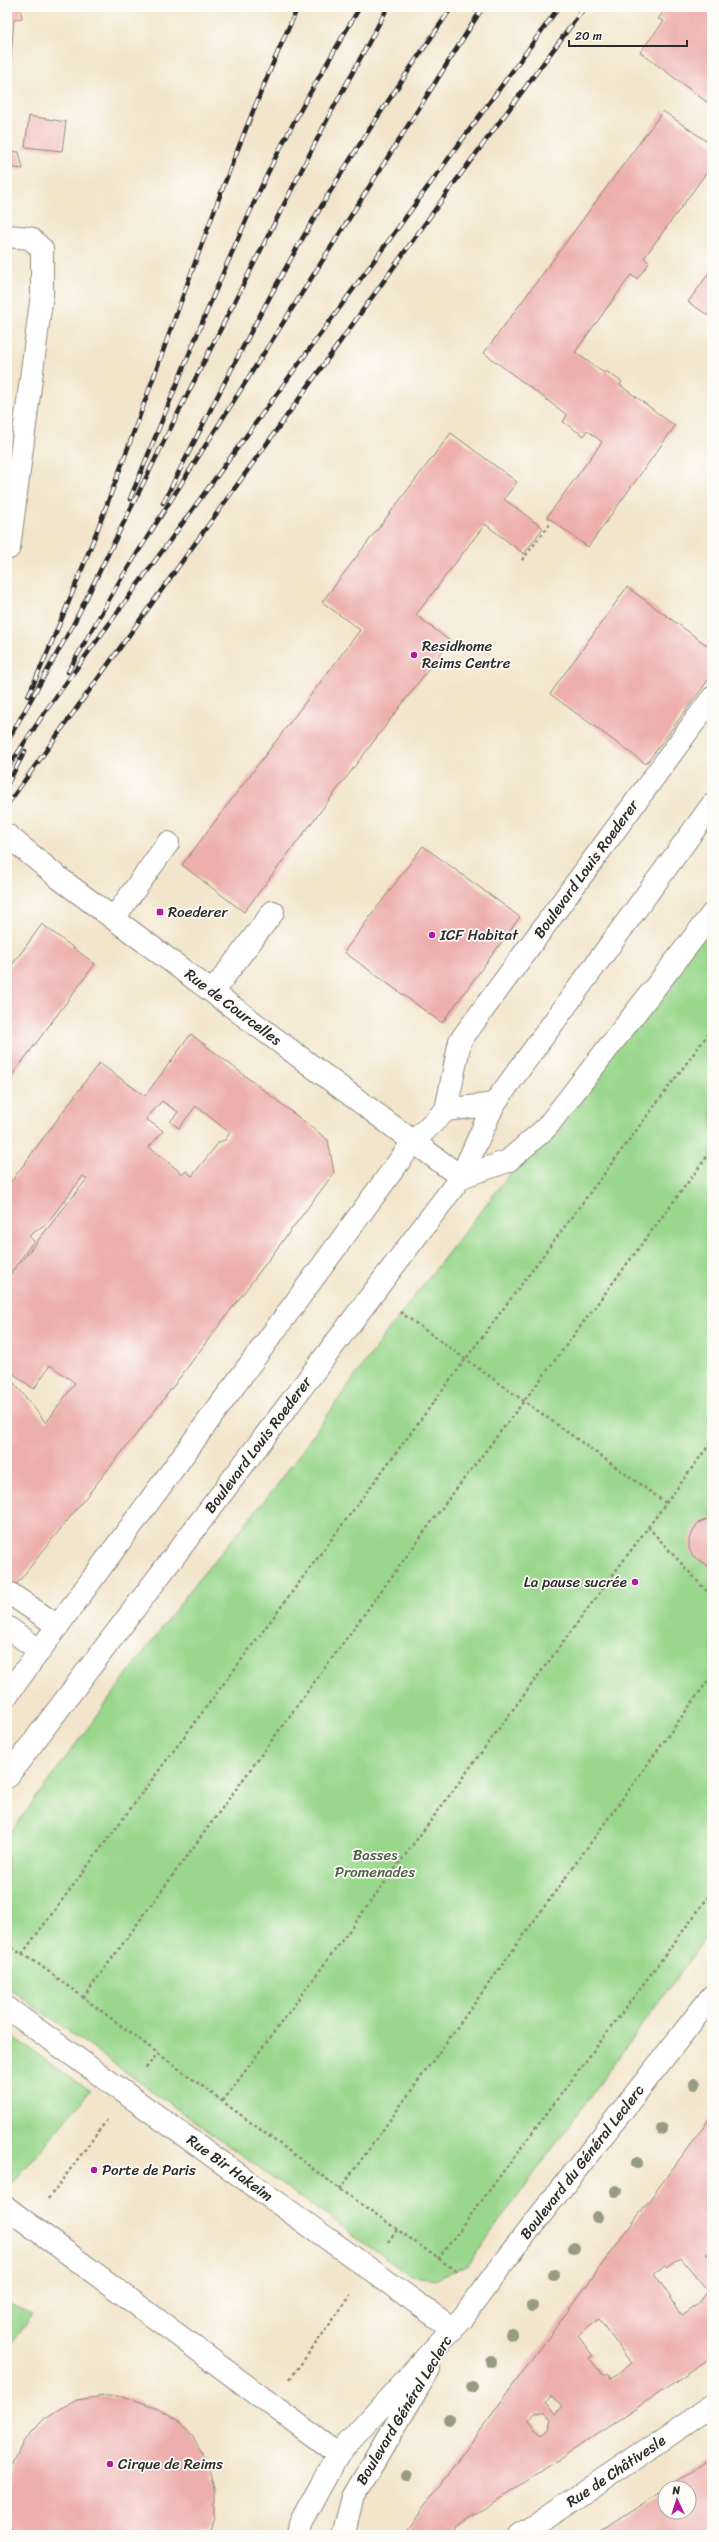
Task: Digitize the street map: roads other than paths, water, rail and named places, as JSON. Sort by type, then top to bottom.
[{"type":"main road","points":[[7,236],[30,238],[42,249],[42,294],[9,548]]},
{"type":"main road","name":"Boulevard Louis Roederer","points":[[446,1110],[460,1041],[712,698]]},
{"type":"main road","name":"Boulevard Louis Roederer","points":[[7,1777],[461,1177],[494,1104],[712,805]]},
{"type":"main road","name":"Rue de Courcelles","points":[[7,835],[59,878],[461,1177]]},
{"type":"main road","points":[[114,918],[168,843]]},
{"type":"main road","points":[[212,992],[273,912]]},
{"type":"main road","points":[[461,1177],[508,1161],[546,1128],[712,914]]},
{"type":"main road","points":[[7,1695],[414,1142],[446,1110],[494,1104]]},
{"type":"main road","points":[[9,1593],[58,1626]]},
{"type":"main road","points":[[7,1627],[40,1651]]},
{"type":"main road","name":"Boulevard du Général Leclerc","points":[[453,2329],[712,1996]]},
{"type":"main road","name":"Rue Bir Hakeim","points":[[7,2008],[453,2329]]},
{"type":"main road","points":[[7,2208],[338,2454],[344,2534]]},
{"type":"main road","name":"Boulevard Général Leclerc","points":[[298,2535],[300,2524],[338,2454],[453,2329]]},
{"type":"main road","name":"Boulevard Général Leclerc","points":[[344,2534],[353,2496],[453,2329]]},
{"type":"main road","name":"Rue de Châtivesle","points":[[520,2535],[712,2406]]},
{"type":"railway","points":[[28,696],[65,611],[99,525],[227,178],[261,92],[298,7]]},
{"type":"railway","points":[[130,499],[212,298],[265,179],[299,113],[360,7]]},
{"type":"railway","points":[[7,742],[73,625],[184,401],[328,118],[388,7]]},
{"type":"railway","points":[[163,503],[256,323],[315,217],[364,137],[452,7]]},
{"type":"railway","points":[[68,672],[119,582],[483,7]]},
{"type":"railway","points":[[7,769],[47,709],[559,7]]},
{"type":"railway","points":[[7,805],[452,186],[585,7]]},
{"type":"railway","points":[[7,785],[25,751]]},
{"type":"place","name":"Residhome Reims Centre","points":[[414,655]]},
{"type":"place","name":"Roederer","points":[[160,912]]},
{"type":"place","name":"ICF Habitat","points":[[432,935]]},
{"type":"place","name":"La pause sucrée","points":[[635,1582]]},
{"type":"place","name":"Porte de Paris","points":[[94,2170]]},
{"type":"place","name":"Cirque de Reims","points":[[110,2464]]},
{"type":"park label","name":"Basses Promenades","points":[[375,1864]]}]
